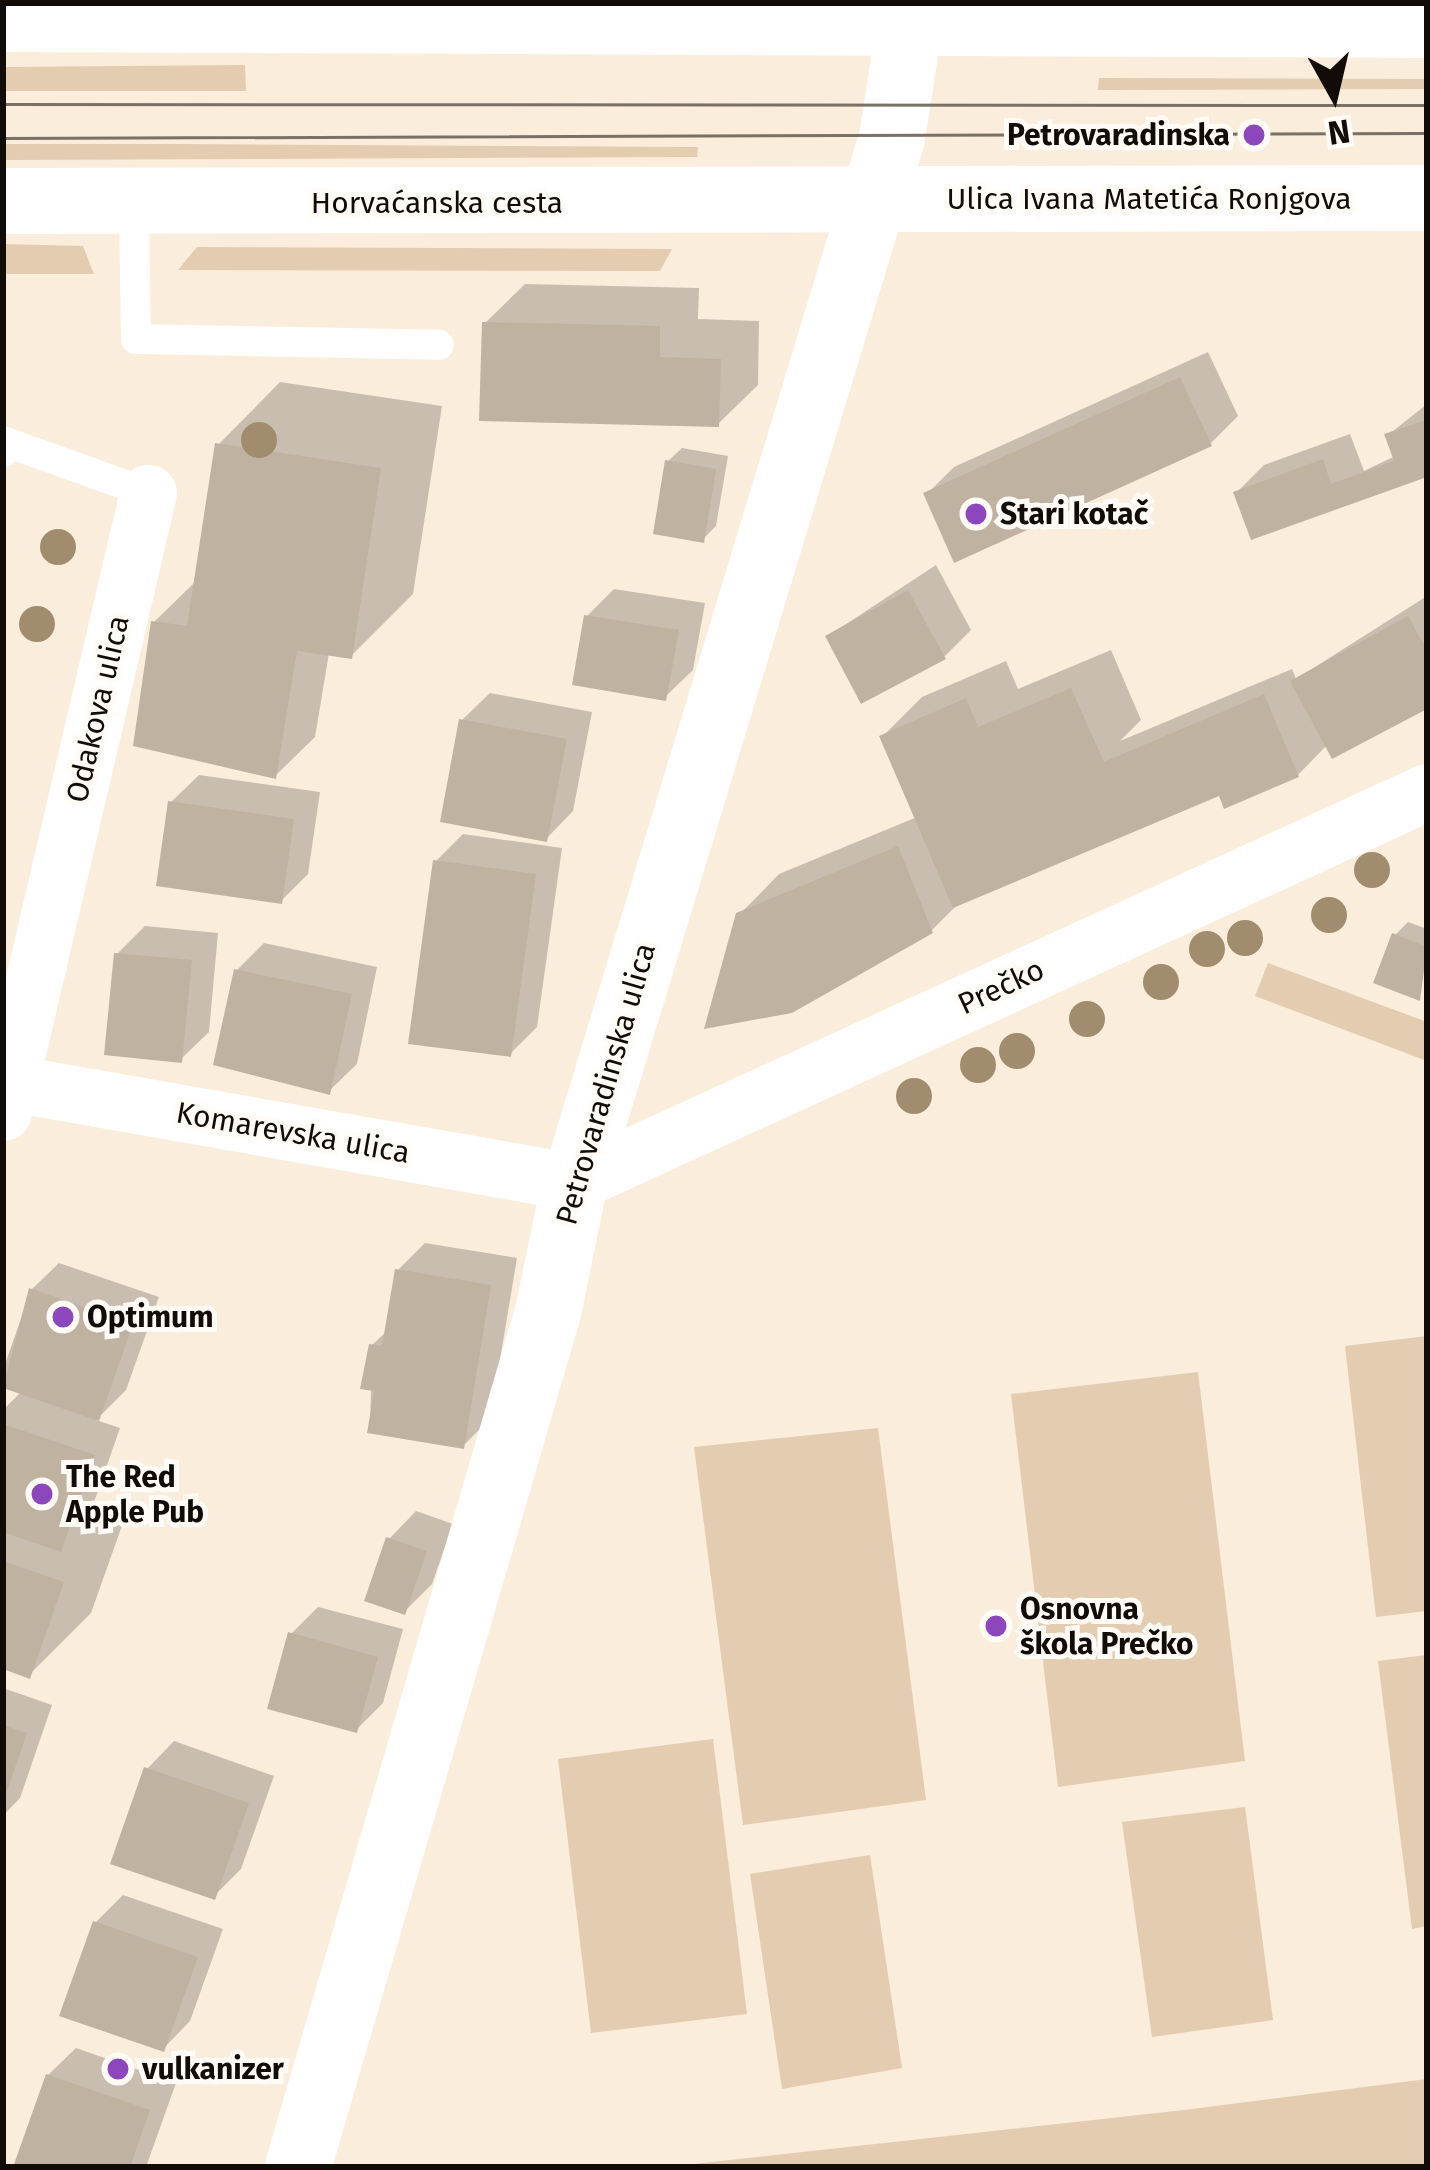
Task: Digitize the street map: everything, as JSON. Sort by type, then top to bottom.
[{"type":"street","points":[[3,19],[912,15],[1427,25]]},
{"type":"street","name":"Petrovaradinska ulica","points":[[298,2167],[548,1312],[575,1182],[870,201],[912,15]]},
{"type":"street","name":"Ulica Ivana Matetića Ronjgova","points":[[870,201],[1427,198]]},
{"type":"street","name":"Horvaćanska cesta","points":[[3,202],[870,201]]},
{"type":"street","name":"Odakova ulica","points":[[6,1091],[148,493]]},
{"type":"street","name":"Prečko","points":[[575,1182],[1427,792]]},
{"type":"street","name":"Komarevska ulica","points":[[6,1091],[575,1182]]},
{"type":"lane","points":[[134,202],[136,339],[439,345]]},
{"type":"lane","name":"Odakova ulica","points":[[3,452],[6,442],[148,493]]},
{"type":"shaded area","points":[[245,65],[246,91],[3,91],[3,67]]},
{"type":"shaded area","points":[[1099,78],[1427,79],[1427,89],[1098,90]]},
{"type":"shaded area","points":[[3,144],[698,147],[697,157],[3,160]]},
{"type":"shaded area","points":[[3,244],[83,246],[94,274],[3,274]]},
{"type":"shaded area","points":[[197,247],[672,249],[660,271],[178,270]]},
{"type":"shaded area","points":[[1268,963],[1427,1022],[1427,1061],[1255,996]]},
{"type":"shaded area","points":[[1427,1336],[1427,1611],[1376,1617],[1345,1346]]},
{"type":"shaded area","points":[[1198,1372],[1245,1761],[1058,1787],[1011,1394]]},
{"type":"shaded area","points":[[878,1428],[926,1800],[743,1825],[694,1447]]},
{"type":"shaded area","points":[[1427,1655],[1427,1926],[1412,1929],[1378,1661]]},
{"type":"shaded area","points":[[713,1739],[747,2014],[591,2033],[558,1759]]},
{"type":"shaded area","points":[[1245,1807],[1273,2020],[1152,2037],[1122,1822]]},
{"type":"shaded area","points":[[870,1855],[902,2068],[782,2089],[750,1874]]},
{"type":"shaded area","points":[[1427,2079],[1427,2167],[666,2167],[1184,2110]]},
{"type":"building","points":[[482,322],[660,326],[660,357],[721,359],[719,427],[479,421]]},
{"type":"building","points":[[1180,377],[1212,446],[954,563],[923,493]]},
{"type":"building","points":[[1427,420],[1427,477],[1251,540],[1233,492],[1323,459],[1331,484],[1394,461],[1384,434]]},
{"type":"building","points":[[215,443],[381,468],[352,659],[297,651],[276,779],[133,746],[151,621],[187,626]]},
{"type":"building","points":[[665,460],[716,469],[704,543],[653,534]]},
{"type":"building","points":[[908,590],[946,659],[861,704],[825,636]]},
{"type":"building","points":[[584,615],[679,630],[666,701],[572,685]]},
{"type":"building","points":[[1408,616],[1427,650],[1427,709],[1332,759],[1290,681]]},
{"type":"building","points":[[1071,688],[1104,762],[1264,694],[1299,777],[1224,809],[1219,796],[953,908],[879,736],[966,698],[978,727]]},
{"type":"building","points":[[459,719],[567,739],[547,842],[440,822]]},
{"type":"building","points":[[168,801],[294,819],[282,904],[156,886]]},
{"type":"building","points":[[898,846],[933,933],[792,1013],[704,1029],[736,913]]},
{"type":"building","points":[[433,860],[536,874],[511,1057],[408,1044]]},
{"type":"building","points":[[1392,933],[1427,947],[1420,1001],[1373,983]]},
{"type":"building","points":[[114,953],[192,960],[182,1063],[104,1055]]},
{"type":"building","points":[[234,969],[352,994],[330,1095],[213,1065]]},
{"type":"building","points":[[395,1269],[491,1285],[464,1449],[367,1433],[374,1391],[360,1389],[369,1344],[382,1346]]},
{"type":"building","points":[[29,1288],[133,1324],[99,1421],[3,1388]]},
{"type":"building","name":"The Red Apple Pub","points":[[3,1424],[95,1455],[61,1552],[3,1532]]},
{"type":"building","points":[[386,1537],[427,1551],[405,1615],[364,1601]]},
{"type":"building","points":[[3,1561],[64,1582],[30,1679],[3,1669]]},
{"type":"building","points":[[288,1632],[378,1657],[357,1733],[267,1709]]},
{"type":"building","points":[[3,1725],[27,1733],[4,1800],[3,1800]]},
{"type":"building","points":[[144,1767],[249,1803],[215,1900],[110,1864]]},
{"type":"building","points":[[93,1921],[198,1957],[164,2052],[59,2016]]},
{"type":"building","points":[[46,2074],[150,2110],[130,2167],[13,2167]]},
{"type":"tram line","points":[[3,104],[1427,105]]},
{"type":"tram line","points":[[3,138],[1427,133]]},
{"type":"place","name":"Petrovaradinska","points":[[1254,135]]},
{"type":"place","name":"Stari kotač","points":[[976,514]]},
{"type":"place","name":"Optimum","points":[[63,1317]]},
{"type":"place","name":"The Red Apple Pub","points":[[42,1494]]},
{"type":"place","name":"Osnovna škola Prečko","points":[[996,1626]]},
{"type":"place","name":"vulkanizer","points":[[118,2069]]}]
